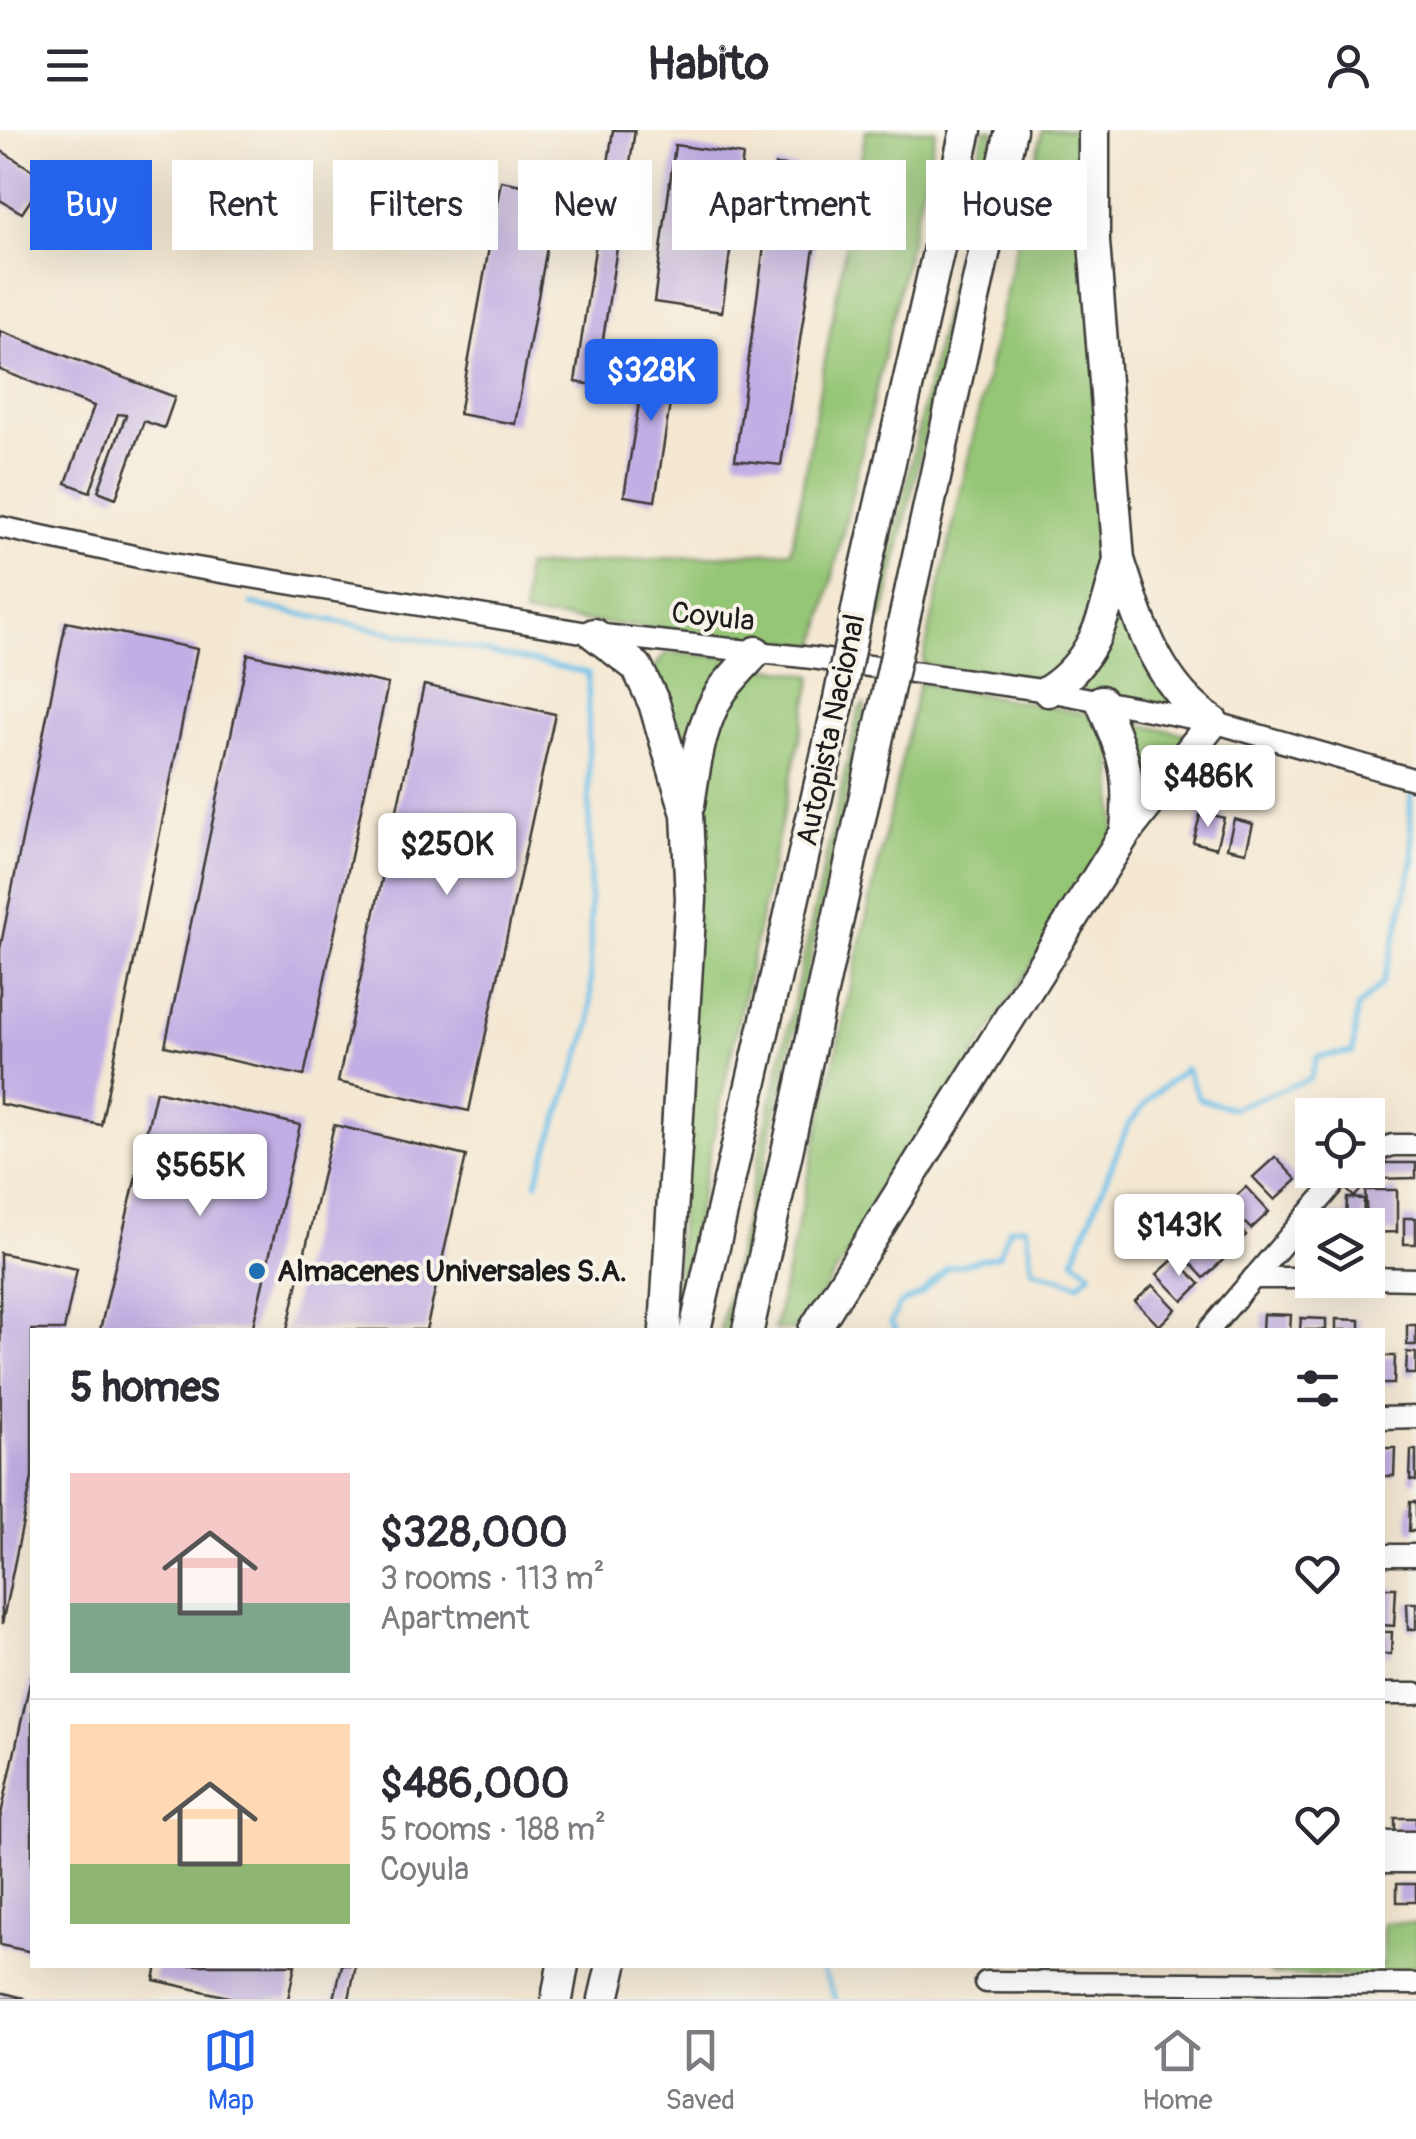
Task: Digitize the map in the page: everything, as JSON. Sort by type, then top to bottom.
[{"type":"highway","name":"Autopista Nacional","points":[[695,1328],[966,130]]},
{"type":"highway","name":"Autopista Nacional","points":[[748,1328],[1012,130]]},
{"type":"highway","points":[[815,1328],[1126,832],[1213,722],[1191,708],[1168,681],[1135,610],[1119,560],[1094,242],[1094,130]]},
{"type":"highway","points":[[1048,691],[1070,676],[1101,629],[1119,560]]},
{"type":"highway","points":[[594,634],[637,667],[654,703],[688,814]]},
{"type":"highway","points":[[664,1328],[691,899],[688,814],[696,756],[705,726],[722,690],[756,652]]},
{"type":"highway","points":[[1100,702],[1125,758],[1130,789],[1126,832]]},
{"type":"highway","points":[[556,1999],[562,1968]]},
{"type":"highway","points":[[604,1999],[611,1968]]},
{"type":"street","name":"Coyula","points":[[0,526],[160,562],[594,634],[1048,691],[1213,722],[1416,780]]},
{"type":"street","points":[[1385,1150],[1416,1146]]},
{"type":"street","points":[[1211,1328],[1330,1188]]},
{"type":"street","points":[[1253,1278],[1295,1278]]},
{"type":"street","points":[[1385,1278],[1416,1278]]},
{"type":"street","points":[[1385,1418],[1416,1417]]},
{"type":"street","points":[[1385,1555],[1416,1555]]},
{"type":"street","points":[[1385,1694],[1416,1694]]},
{"type":"street","points":[[1385,1842],[1416,1842]]},
{"type":"street","points":[[1385,1862],[1416,1862]]},
{"type":"street","points":[[986,1982],[1122,1974],[1257,1974],[1416,1984]]},
{"type":"green space","points":[[866,130],[936,130],[817,645],[524,615],[525,567],[791,551],[845,250],[906,250],[906,160],[861,160]]},
{"type":"green space","points":[[984,130],[994,130],[987,160],[977,160]]},
{"type":"green space","points":[[1042,130],[1086,130],[1109,568],[1090,630],[1041,685],[922,664],[1015,250],[1087,250],[1087,160],[1035,160]]},
{"type":"green space","points":[[958,250],[967,250],[884,615],[879,621]]},
{"type":"green space","points":[[1121,590],[1185,711],[1066,688]]},
{"type":"green space","points":[[665,654],[736,658],[682,775],[650,674]]},
{"type":"green space","points":[[759,666],[813,676],[675,1314],[697,813],[721,715]]},
{"type":"green space","points":[[919,683],[1088,714],[1113,745],[1115,832],[799,1328],[774,1328]]},
{"type":"green space","points":[[864,704],[728,1328],[720,1328],[859,710]]},
{"type":"green space","points":[[1117,720],[1192,735],[1135,814]]},
{"type":"green space","points":[[1385,1923],[1416,1923],[1416,1979],[1271,1974],[1268,1968],[1385,1968]]},
{"type":"building","points":[[613,130],[635,130],[630,160],[608,160]]},
{"type":"building","points":[[675,145],[743,155],[742,160],[673,160]]},
{"type":"building","points":[[0,150],[30,169],[30,201],[22,213],[0,200]]},
{"type":"building","points":[[672,167],[672,250],[730,250],[722,312],[654,302]]},
{"type":"building","points":[[501,181],[518,184],[518,250],[546,250],[515,424],[459,414],[489,250],[498,250]]},
{"type":"building","points":[[595,250],[617,250],[596,385],[575,382]]},
{"type":"building","points":[[763,250],[814,250],[781,465],[735,460]]},
{"type":"building","points":[[0,331],[175,397],[164,428],[144,421],[116,498],[98,491],[126,415],[118,414],[90,492],[66,483],[94,406],[0,370]]},
{"type":"building","points":[[648,347],[678,352],[655,501],[624,496]]},
{"type":"building","points":[[66,622],[197,649],[101,1125],[0,1104],[0,949]]},
{"type":"building","points":[[248,654],[388,684],[304,1076],[165,1046]]},
{"type":"building","points":[[424,685],[555,714],[469,1111],[338,1082]]},
{"type":"building","points":[[1201,812],[1224,818],[1216,848],[1193,842]]},
{"type":"building","points":[[1234,819],[1253,824],[1246,852],[1227,848]]},
{"type":"building","points":[[156,1091],[300,1125],[252,1328],[100,1328]]},
{"type":"building","points":[[334,1125],[466,1156],[426,1328],[287,1328]]},
{"type":"building","points":[[1275,1157],[1295,1182],[1275,1200],[1253,1177]]},
{"type":"building","points":[[1385,1163],[1416,1163],[1416,1178],[1385,1179]]},
{"type":"building","points":[[1246,1187],[1269,1212],[1251,1229],[1227,1204]]},
{"type":"building","points":[[1349,1188],[1363,1188],[1354,1197]]},
{"type":"building","points":[[1365,1190],[1397,1190],[1397,1232],[1385,1232],[1385,1208],[1366,1208]]},
{"type":"building","points":[[1347,1198],[1364,1199],[1364,1208],[1347,1208]]},
{"type":"building","points":[[1221,1208],[1246,1235],[1229,1252],[1204,1225]]},
{"type":"building","points":[[1404,1218],[1416,1218],[1416,1244],[1404,1244]]},
{"type":"building","points":[[1197,1232],[1223,1260],[1204,1278],[1178,1250]]},
{"type":"building","points":[[0,1253],[77,1269],[64,1328],[30,1328],[30,1488],[2,1624]]},
{"type":"building","points":[[1175,1258],[1200,1284],[1183,1301],[1157,1274]]},
{"type":"building","points":[[1153,1285],[1176,1309],[1159,1326],[1135,1301]]},
{"type":"building","points":[[1263,1314],[1291,1315],[1290,1328],[1262,1328]]},
{"type":"building","points":[[1301,1318],[1326,1319],[1326,1328],[1300,1328]]},
{"type":"building","points":[[1336,1319],[1360,1320],[1360,1328],[1336,1328]]},
{"type":"building","points":[[1407,1325],[1416,1325],[1416,1345],[1407,1345]]},
{"type":"building","points":[[1407,1352],[1416,1353],[1416,1374],[1406,1374]]},
{"type":"building","points":[[1385,1356],[1395,1356],[1394,1384],[1385,1384]]},
{"type":"building","points":[[1385,1448],[1395,1448],[1394,1476],[1385,1476]]},
{"type":"building","points":[[1411,1450],[1416,1450],[1416,1481],[1410,1480]]},
{"type":"building","points":[[1410,1502],[1416,1502],[1416,1531],[1409,1531]]},
{"type":"building","points":[[1385,1588],[1396,1588],[1394,1626],[1385,1625]]},
{"type":"building","points":[[1407,1603],[1416,1603],[1416,1629],[1408,1630]]},
{"type":"building","points":[[1385,1632],[1392,1632],[1391,1654],[1385,1654]]},
{"type":"building","points":[[30,1682],[30,1952],[0,1945],[0,1819]]},
{"type":"building","points":[[1395,1818],[1416,1818],[1416,1836],[1395,1835]]},
{"type":"building","points":[[1397,1884],[1416,1884],[1416,1902],[1397,1902]]},
{"type":"building","points":[[156,1968],[294,1968],[288,1999],[237,1999],[154,1980]]},
{"type":"building","points":[[341,1968],[355,1968],[349,1999],[334,1999]]},
{"type":"building","points":[[0,1992],[24,1998],[24,1999],[0,1999]]},
{"type":"waterway","points":[[251,604],[588,673],[591,1023],[536,1183]]},
{"type":"waterway","points":[[895,1328],[891,1323],[899,1305],[921,1294],[947,1268],[999,1255],[1009,1228],[1026,1226],[1033,1270],[1079,1284],[1091,1272],[1074,1259],[1128,1125],[1152,1096],[1186,1068],[1199,1099],[1232,1108],[1310,1079],[1317,1057],[1353,1052],[1357,1008],[1382,984],[1397,932],[1413,860],[1413,786]]},
{"type":"waterway","points":[[821,1968],[836,1999]]},
{"type":"place","name":"Almacenes Universales S.A.","points":[[257,1271]]}]
